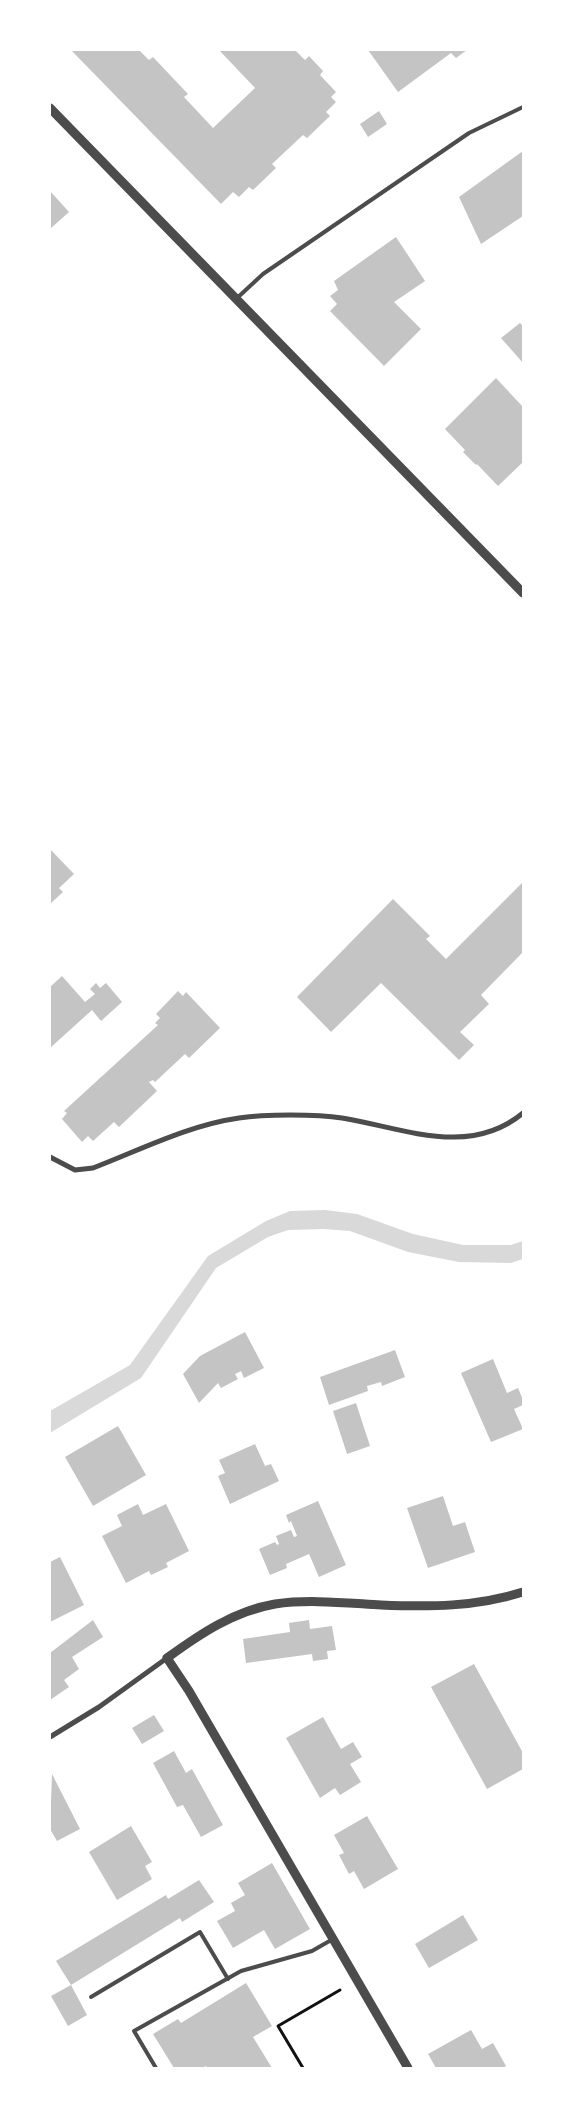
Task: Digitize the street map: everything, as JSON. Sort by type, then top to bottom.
[{"type":"street","points":[[50,108],[523,593]]},
{"type":"street","points":[[50,1157],[75,1170],[93,1168],[196,1128],[240,1117],[339,1118],[451,1137],[490,1133],[510,1124],[523,1113]]},
{"type":"street","points":[[50,1737],[99,1707],[167,1658],[225,1620],[274,1604],[326,1602],[452,1606],[484,1602],[523,1592]]},
{"type":"street","points":[[167,1658],[189,1691],[408,2068]]},
{"type":"lane","points":[[236,299],[263,274],[469,132],[523,107]]},
{"type":"lane","points":[[91,1998],[200,1932],[228,1979]]},
{"type":"lane","points":[[156,2068],[134,2031],[241,1971],[312,1951],[334,1939]]},
{"type":"path","points":[[303,2068],[278,2026],[342,1988]]},
{"type":"shaded area","points":[[325,1210],[357,1214],[413,1234],[463,1245],[511,1245],[523,1241],[523,1259],[511,1263],[459,1262],[408,1252],[350,1231],[324,1229],[288,1230],[268,1237],[216,1268],[141,1378],[50,1433],[50,1411],[130,1365],[208,1256],[266,1221],[290,1211]]},
{"type":"building","points":[[71,50],[139,50],[149,60],[153,57],[188,94],[184,97],[213,128],[255,88],[219,50],[295,50],[305,60],[309,56],[323,71],[320,75],[336,92],[331,97],[336,102],[326,112],[330,116],[307,138],[303,135],[272,164],[276,168],[253,190],[249,187],[239,197],[233,192],[221,204]]},
{"type":"building","points":[[368,50],[467,50],[456,58],[451,53],[398,92]]},
{"type":"building","points":[[379,111],[387,124],[368,137],[360,124]]},
{"type":"building","points":[[523,151],[523,216],[481,244],[459,197]]},
{"type":"building","points":[[50,191],[69,212],[50,229]]},
{"type":"building","points":[[396,237],[425,281],[394,302],[421,329],[384,366],[330,311],[337,304],[330,296],[338,290],[334,281]]},
{"type":"building","points":[[520,323],[523,326],[523,363],[501,338]]},
{"type":"building","points":[[496,378],[523,407],[523,462],[498,486],[463,452],[465,450],[445,429]]},
{"type":"building","points":[[50,849],[74,874],[59,888],[63,892],[50,904]]},
{"type":"building","points":[[523,882],[523,952],[481,995],[489,1004],[460,1032],[474,1045],[459,1060],[381,983],[331,1032],[297,997],[393,899],[430,936],[426,939],[446,959]]},
{"type":"building","points":[[62,976],[85,1002],[95,994],[90,989],[96,983],[100,988],[106,983],[122,1002],[101,1021],[92,1010],[50,1048],[50,987]]},
{"type":"building","points":[[178,991],[183,996],[186,992],[220,1028],[189,1058],[185,1054],[155,1082],[153,1080],[149,1082],[157,1091],[119,1127],[114,1122],[93,1141],[88,1136],[82,1142],[62,1119],[67,1113],[64,1111],[158,1025],[155,1023],[160,1018],[156,1014]]},
{"type":"building","points":[[245,1332],[264,1368],[244,1378],[241,1371],[235,1374],[238,1379],[221,1388],[218,1383],[199,1403],[183,1374],[200,1356]]},
{"type":"building","points":[[395,1350],[405,1377],[382,1386],[381,1382],[367,1386],[368,1391],[329,1405],[320,1377]]},
{"type":"building","points":[[493,1359],[507,1393],[518,1388],[523,1405],[514,1409],[523,1429],[491,1442],[461,1373]]},
{"type":"building","points":[[356,1403],[370,1446],[347,1454],[333,1411]]},
{"type":"building","points":[[118,1426],[146,1475],[93,1506],[65,1457]]},
{"type":"building","points":[[255,1444],[265,1466],[271,1464],[279,1481],[230,1504],[218,1476],[225,1473],[219,1460]]},
{"type":"building","points":[[443,1496],[453,1526],[465,1522],[475,1552],[428,1568],[407,1508]]},
{"type":"building","points":[[318,1501],[346,1565],[319,1577],[309,1554],[286,1564],[287,1568],[270,1575],[259,1549],[275,1542],[277,1545],[279,1544],[276,1536],[291,1530],[294,1537],[297,1536],[291,1521],[289,1523],[286,1515]]},
{"type":"building","points":[[138,1504],[143,1515],[166,1504],[189,1551],[166,1563],[168,1567],[151,1575],[149,1571],[126,1583],[102,1536],[122,1526],[117,1515]]},
{"type":"building","points":[[60,1557],[84,1605],[50,1622],[50,1562]]},
{"type":"building","points":[[93,1620],[103,1637],[72,1657],[79,1669],[64,1680],[69,1687],[50,1700],[50,1653]]},
{"type":"building","points":[[309,1620],[310,1629],[332,1626],[336,1650],[327,1651],[328,1659],[313,1661],[312,1654],[246,1663],[243,1639],[290,1632],[289,1623]]},
{"type":"building","points":[[474,1664],[523,1753],[523,1769],[487,1789],[431,1687]]},
{"type":"building","points":[[154,1715],[164,1731],[142,1744],[132,1728]]},
{"type":"building","points":[[323,1717],[341,1749],[353,1742],[362,1757],[350,1764],[361,1782],[340,1795],[335,1788],[320,1798],[286,1738]]},
{"type":"building","points":[[174,1751],[186,1773],[192,1769],[223,1825],[201,1837],[183,1805],[177,1807],[153,1763]]},
{"type":"building","points":[[52,1774],[80,1829],[57,1841],[50,1829]]},
{"type":"building","points":[[367,1816],[398,1869],[364,1889],[354,1871],[349,1874],[339,1855],[344,1853],[334,1835]]},
{"type":"building","points":[[131,1826],[152,1862],[145,1866],[152,1879],[117,1900],[89,1852]]},
{"type":"building","points":[[272,1863],[310,1929],[275,1949],[264,1930],[233,1948],[217,1921],[235,1911],[231,1903],[245,1895],[238,1883]]},
{"type":"building","points":[[199,1880],[214,1902],[182,1922],[180,1918],[71,1985],[56,1961],[166,1895],[168,1899]]},
{"type":"building","points":[[463,1915],[478,1940],[429,1968],[415,1944]]},
{"type":"building","points":[[246,1983],[272,2026],[253,2037],[272,2068],[207,2068],[206,2066],[202,2068],[174,2068],[153,2034],[178,2019],[181,2023]]},
{"type":"building","points":[[71,1985],[87,2015],[68,2026],[51,1996]]},
{"type":"building","points":[[471,2030],[482,2049],[493,2043],[506,2066],[503,2068],[436,2068],[428,2054]]}]
